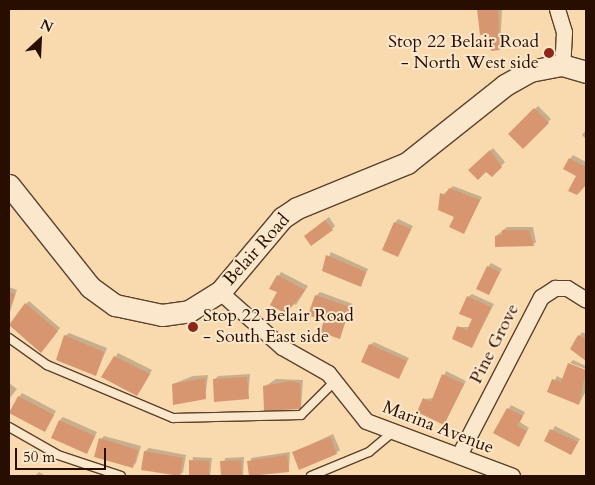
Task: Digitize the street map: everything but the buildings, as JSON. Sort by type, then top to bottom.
[{"type":"main road","name":"Belair Road","points":[[9,185],[90,287],[115,305],[162,315],[202,306],[220,292],[282,218],[297,208],[407,163],[505,85],[530,71],[562,65],[586,72]]},
{"type":"street","points":[[557,9],[564,32],[562,65]]},
{"type":"street","name":"Pine Grove","points":[[459,455],[541,297],[555,288],[567,288],[586,300]]},
{"type":"street","name":"Marina Avenue","points":[[220,292],[282,347],[335,380],[360,416],[393,432],[512,476]]},
{"type":"lane","points":[[9,338],[47,365],[173,418],[301,415],[335,380]]},
{"type":"lane","points":[[9,427],[58,455],[121,476]]},
{"type":"lane","points":[[311,476],[369,452],[393,432]]},
{"type":"place","name":"Stop 22 Belair Road - North West side","points":[[549,53]]},
{"type":"place","name":"Stop 22 Belair Road - South East side","points":[[193,327]]}]
